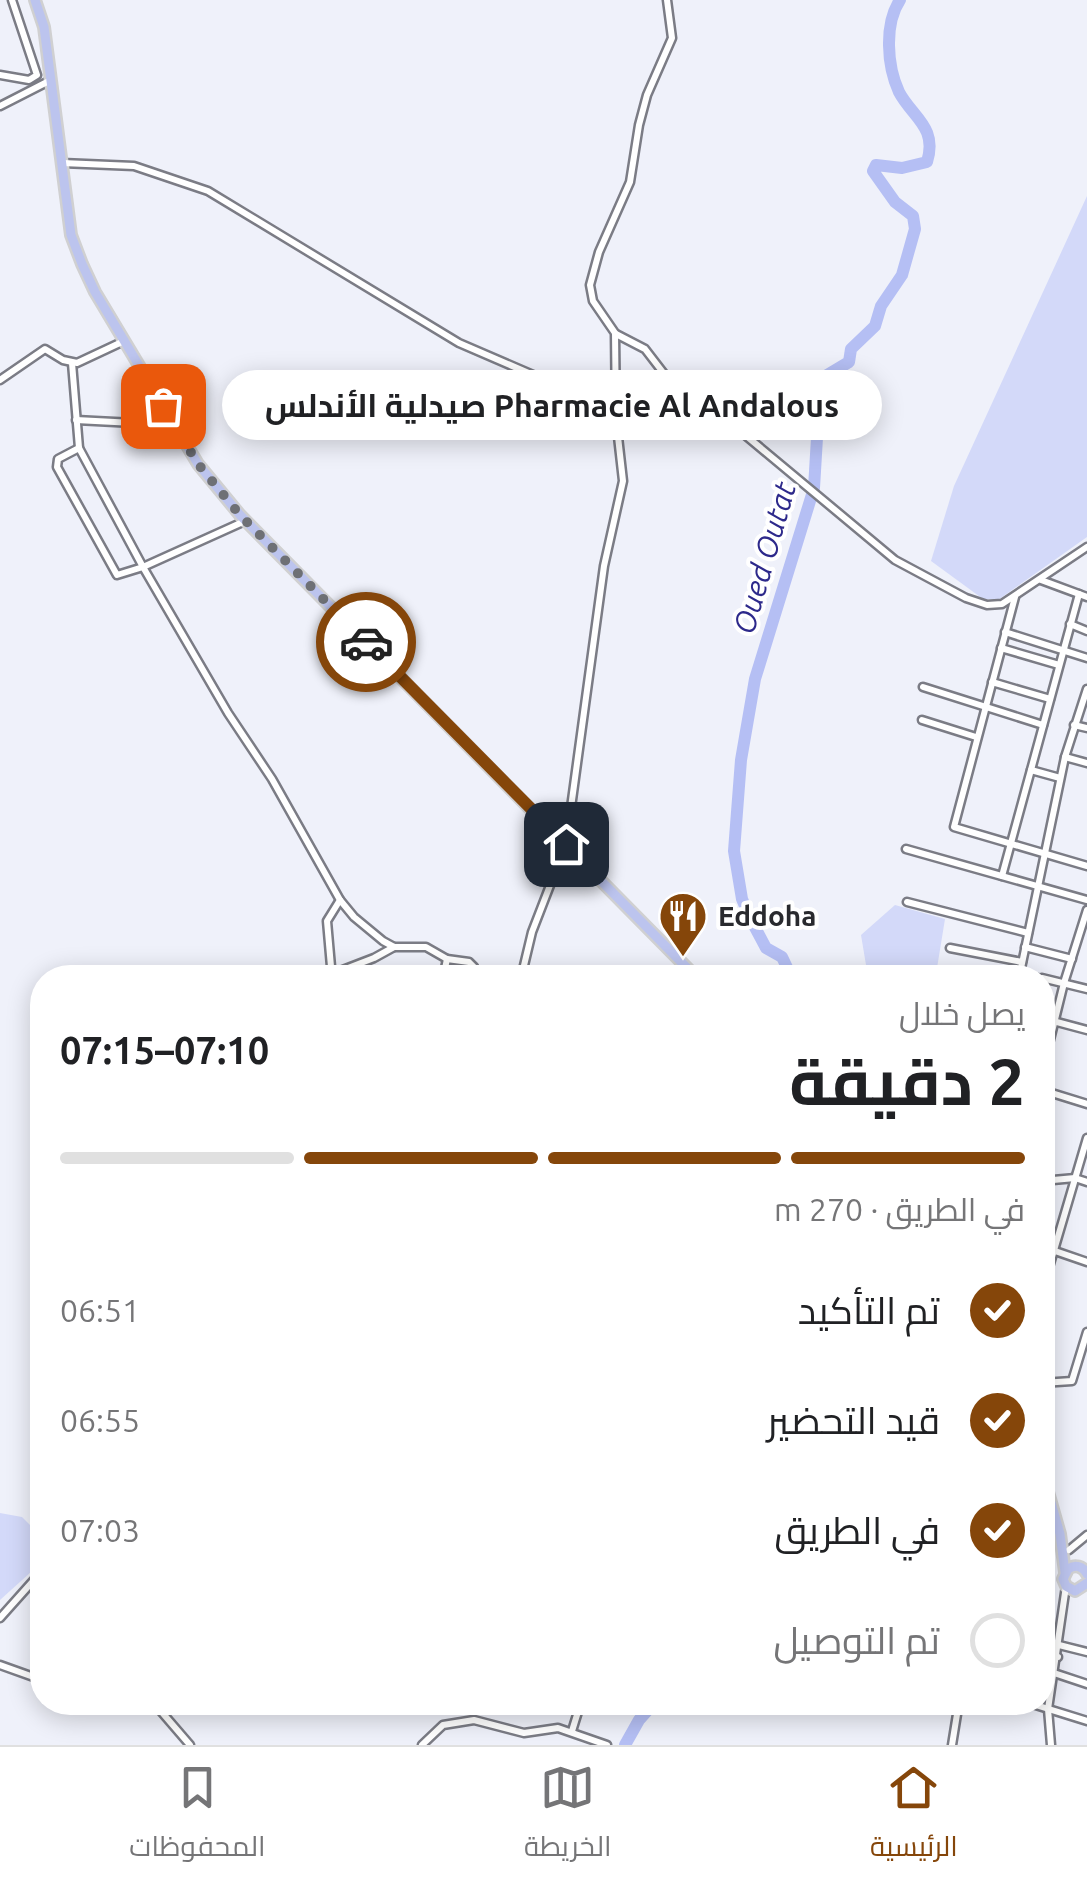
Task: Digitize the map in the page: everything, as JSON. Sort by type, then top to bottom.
[{"type":"main road","points":[[35,0],[44,27],[75,246],[95,292],[198,464],[246,521],[684,965]]},
{"type":"main road","points":[[1055,1517],[1065,1572],[1079,1588]]},
{"type":"main road","points":[[1060,1534],[1087,1574]]},
{"type":"main road","points":[[1065,1572],[1078,1566]]},
{"type":"street","points":[[0,75],[28,80],[37,75],[12,0]]},
{"type":"street","points":[[667,0],[672,38],[642,113],[630,182],[592,273],[592,296],[615,333],[645,349],[676,388]]},
{"type":"street","points":[[0,106],[51,80]]},
{"type":"street","points":[[62,164],[134,166],[208,191],[459,343],[561,387],[676,388],[696,394],[895,560],[966,598],[993,605],[1015,597],[1087,547]]},
{"type":"street","points":[[523,965],[566,844],[604,566],[623,481],[616,420],[615,333]]},
{"type":"street","points":[[0,380],[44,348],[72,363],[84,362],[124,341]]},
{"type":"street","points":[[72,363],[79,448],[143,567],[228,713],[272,779],[340,900],[368,930],[394,947]]},
{"type":"street","points":[[76,420],[134,423],[163,406]]},
{"type":"street","points":[[79,448],[56,464],[113,574],[143,567],[246,521]]},
{"type":"street","points":[[1002,876],[1070,624],[1083,595],[1040,580]]},
{"type":"street","points":[[1015,597],[954,827],[1087,866]]},
{"type":"street","points":[[1070,624],[1087,632]]},
{"type":"street","points":[[1006,632],[1087,658]]},
{"type":"street","points":[[1001,648],[1060,664]]},
{"type":"street","points":[[992,682],[1050,699]]},
{"type":"street","points":[[923,687],[1043,726]]},
{"type":"street","points":[[1021,965],[1060,778],[1087,689]]},
{"type":"street","points":[[922,720],[976,737]]},
{"type":"street","points":[[1074,725],[1087,728]]},
{"type":"street","points":[[1065,757],[1087,763]]},
{"type":"street","points":[[1031,770],[1060,778]]},
{"type":"street","points":[[906,849],[1087,900]]},
{"type":"street","points":[[328,965],[328,922],[340,900]]},
{"type":"street","points":[[907,902],[1028,933]]},
{"type":"street","points":[[1055,1026],[1087,910]]},
{"type":"street","points":[[354,965],[394,947],[426,946],[448,959],[472,965]]},
{"type":"street","points":[[950,948],[1022,962]]},
{"type":"street","points":[[1025,948],[1072,959]]},
{"type":"street","points":[[446,965],[448,959]]},
{"type":"street","points":[[1055,981],[1087,990]]},
{"type":"street","points":[[1056,1022],[1087,1030]]},
{"type":"street","points":[[1055,1094],[1087,1104]]},
{"type":"street","points":[[1087,1138],[1055,1251],[1087,1262]]},
{"type":"street","points":[[1055,1180],[1075,1178],[1087,1182]]},
{"type":"street","points":[[1055,1382],[1072,1380],[1087,1332]]},
{"type":"street","points":[[1070,1550],[1087,1535]]},
{"type":"street","points":[[0,1618],[30,1585]]},
{"type":"street","points":[[1055,1669],[1064,1606],[1079,1588]]},
{"type":"street","points":[[1059,1645],[1087,1652]]},
{"type":"street","points":[[0,1665],[30,1676]]},
{"type":"street","points":[[1055,1673],[1087,1684]]},
{"type":"street","points":[[1055,1711],[1087,1721]]},
{"type":"street","points":[[164,1715],[190,1745]]},
{"type":"street","points":[[572,1731],[577,1715]]},
{"type":"street","points":[[952,1745],[958,1715]]},
{"type":"street","points":[[1048,1715],[1051,1745]]},
{"type":"street","points":[[422,1745],[443,1725],[461,1720],[490,1722],[524,1732],[558,1728],[606,1745]]},
{"type":"shaded area","points":[[1087,196],[1087,537],[998,600],[983,599],[931,561],[954,486]]},
{"type":"shaded area","points":[[895,905],[945,919],[937,965],[866,965],[861,935]]},
{"type":"shaded area","points":[[0,1513],[22,1517],[30,1525],[30,1573],[0,1600]]},
{"type":"waterway","name":"Oued Outat","points":[[786,965],[782,957],[766,948],[742,899],[734,851],[741,760],[755,679],[814,488],[820,387],[824,377],[849,362],[851,349],[875,326],[881,306],[902,275],[915,229],[913,216],[895,202],[873,171],[876,165],[902,168],[927,162],[929,150],[926,131],[904,101],[892,70],[889,33],[900,0]]},
{"type":"waterway","name":"Oued Outat","points":[[625,1745],[643,1715]]},
{"type":"way so far","points":[[163,406],[198,464],[240,515],[366,642]]},
{"type":"place","name":"Pharmacie Al Andalous صيدلية الأندلس","points":[[163,406]]},
{"type":"place","name":"Eddoha","points":[[683,958]]},
{"type":"route","points":[[366,642],[566,844]]}]
